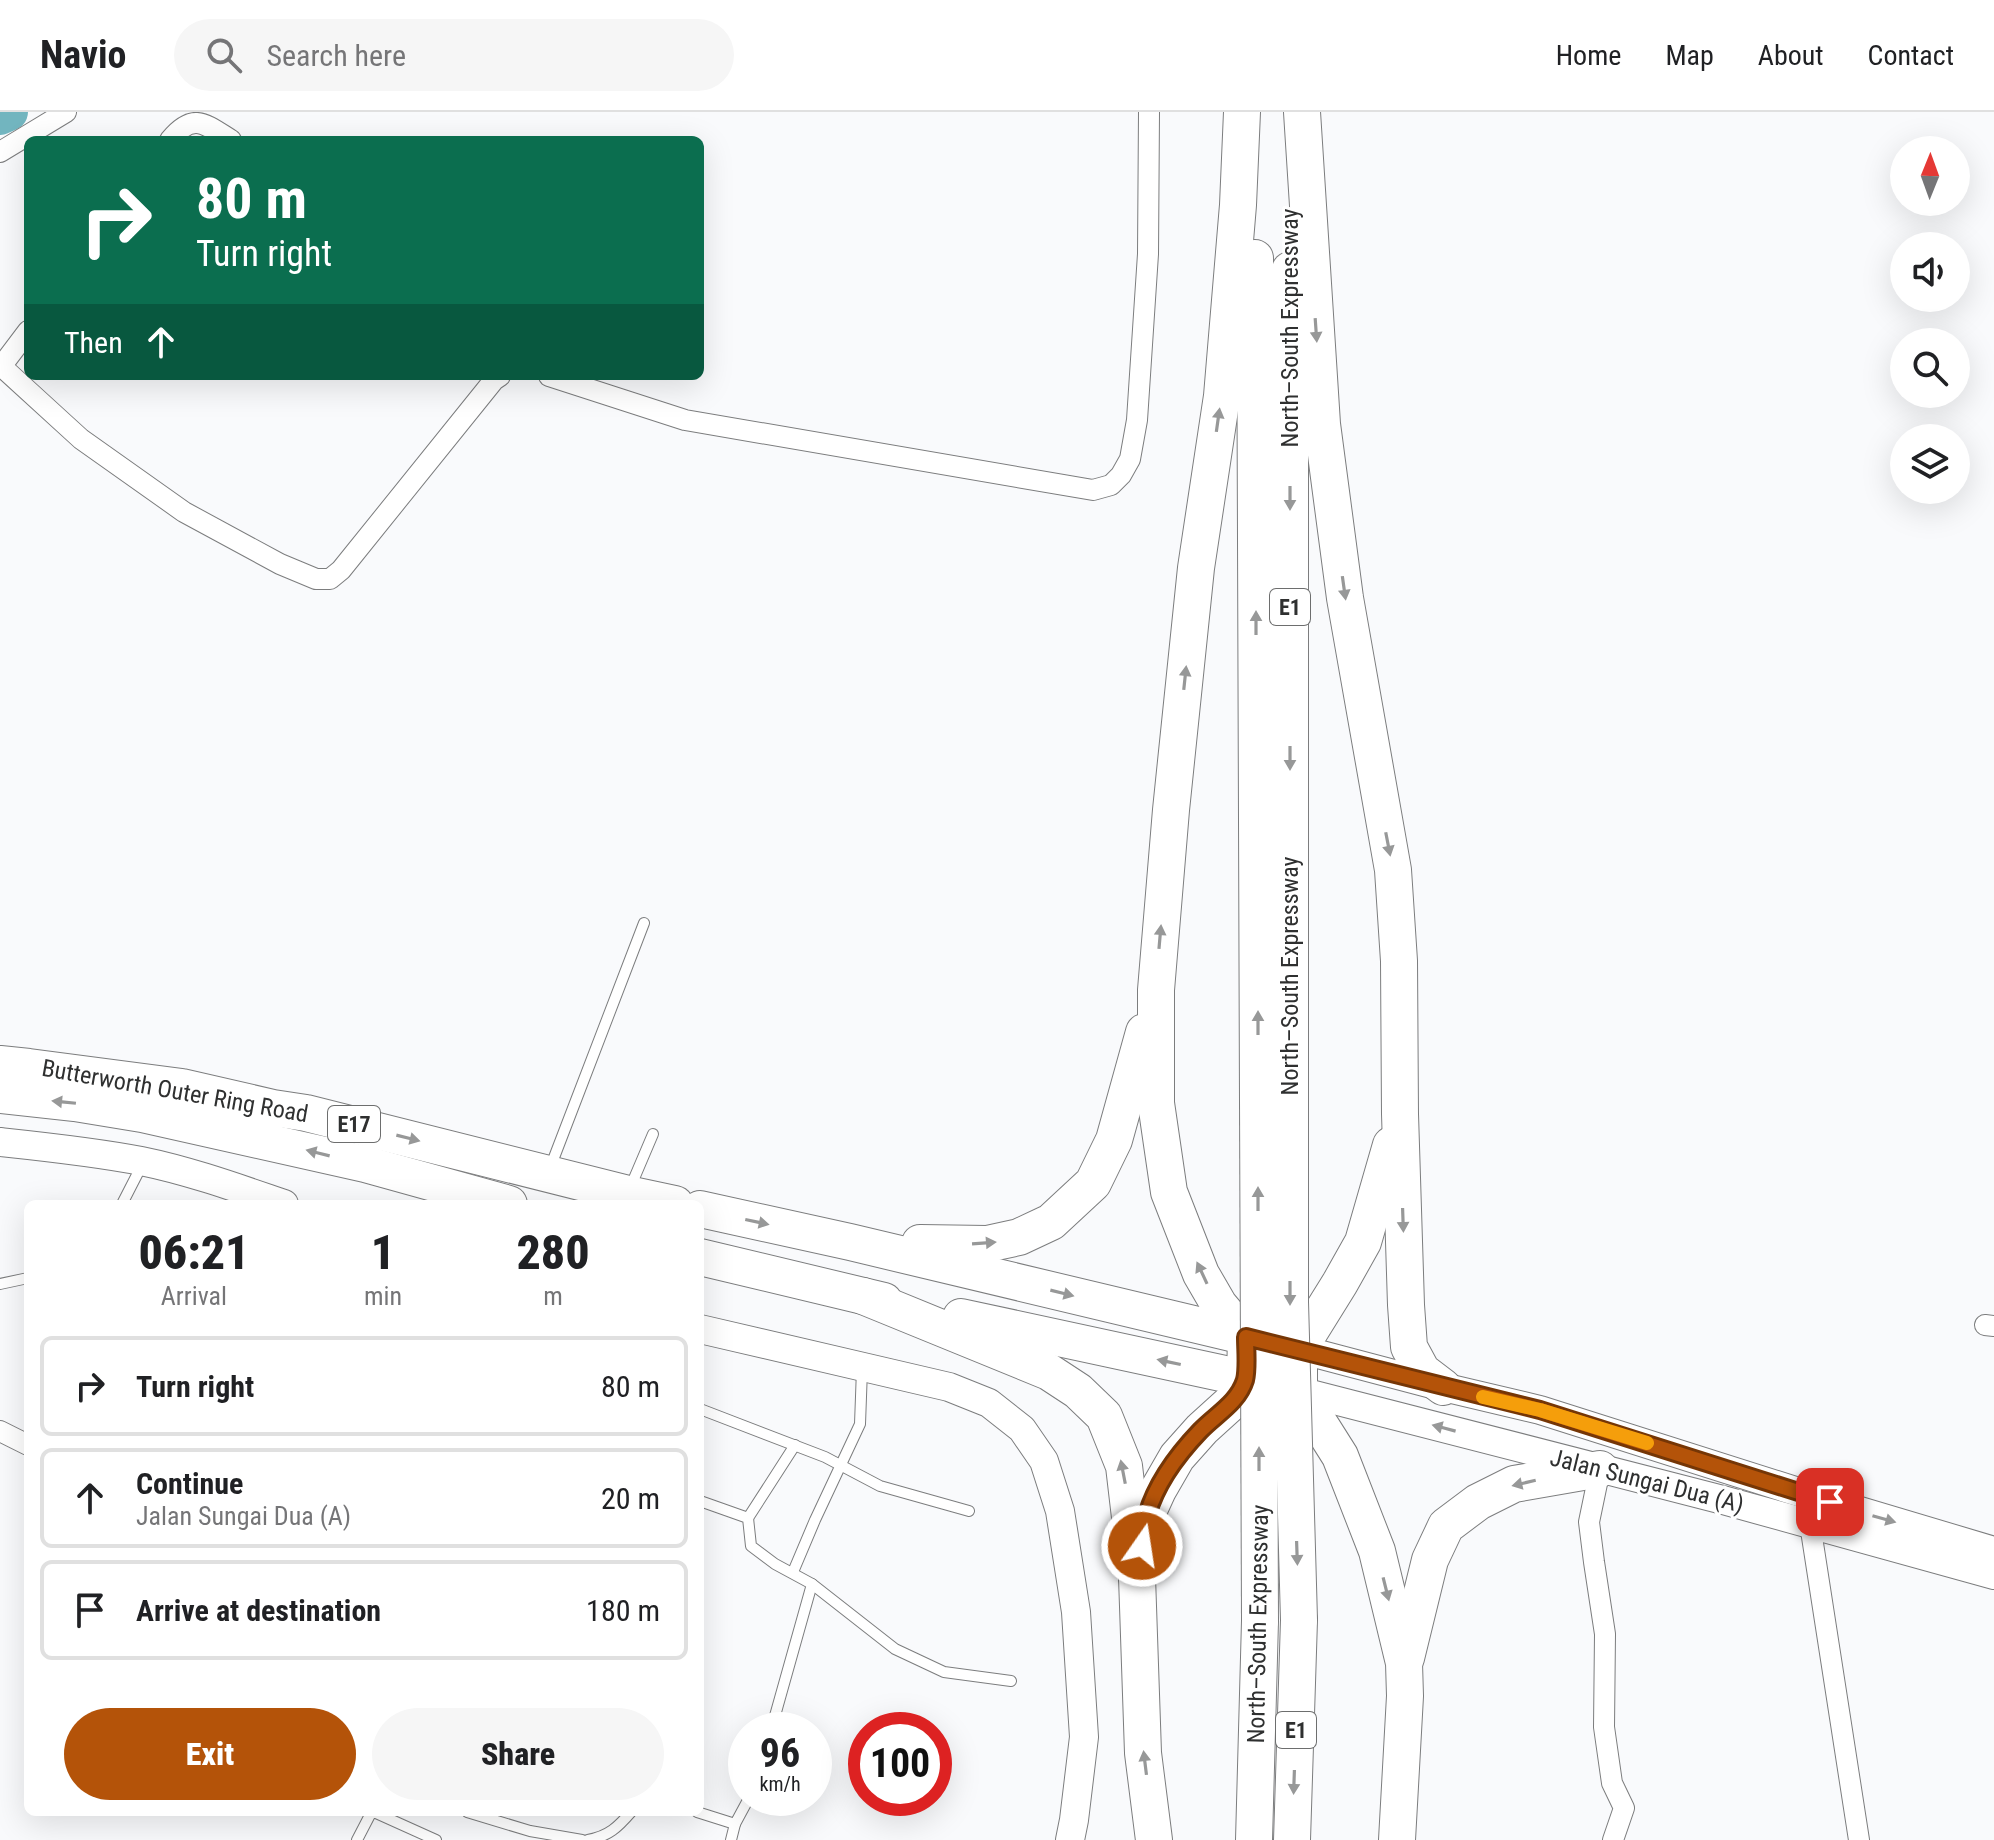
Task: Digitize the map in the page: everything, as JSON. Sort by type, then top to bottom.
[{"type":"highway","points":[[1137,1577],[1147,1514],[1158,1490],[1177,1457],[1234,1400],[1245,1379],[1246,1337],[1219,1305],[1201,1274],[1169,1192],[1156,1103],[1156,990],[1171,810],[1196,568],[1222,396],[1238,205],[1242,112]]},
{"type":"highway","name":"North–South Expressway","points":[[1253,112],[1274,1102],[1290,1302],[1299,1620],[1292,1840]]},
{"type":"highway","name":"North–South Expressway","points":[[1254,1840],[1274,1102],[1293,112]]},
{"type":"highway","points":[[1302,112],[1322,424],[1345,598],[1393,870],[1399,961],[1400,1114],[1409,1347],[1422,1371],[1443,1387]]},
{"type":"highway","points":[[850,1242],[987,1244],[1019,1237],[1051,1222],[1093,1183],[1114,1140],[1156,990]]},
{"type":"highway","name":"Butterworth Outer Ring Road","points":[[10,1062],[182,1087],[339,1120],[656,1200]]},
{"type":"highway","name":"Butterworth Outer Ring Road","points":[[0,1095],[142,1114],[351,1161],[486,1200]]},
{"type":"highway","points":[[1397,1840],[1405,1710],[1404,1663],[1372,1538],[1340,1456],[1299,1391],[1299,1349],[1363,1242],[1400,1114]]},
{"type":"highway","points":[[704,1210],[1299,1349]]},
{"type":"highway","points":[[704,1258],[863,1296],[1299,1391]]},
{"type":"highway","points":[[863,1296],[1049,1372],[1078,1391],[1104,1416],[1124,1466],[1137,1577],[1143,1753],[1154,1840]]},
{"type":"highway","points":[[1404,1663],[1430,1560],[1446,1526],[1478,1502],[1514,1484],[1600,1469]]},
{"type":"main road","points":[[0,1142],[144,1161],[272,1200]]},
{"type":"main road","points":[[704,1330],[949,1387],[989,1403],[1022,1429],[1044,1461],[1060,1511],[1076,1612],[1084,1737],[1070,1840]]},
{"type":"main road","name":"Jalan Sungai Dua (A)","points":[[1299,1349],[1554,1414],[1994,1551]]},
{"type":"main road","name":"Jalan Sungai Dua (A)","points":[[1299,1391],[1708,1496],[1994,1575]]},
{"type":"street","points":[[26,136],[66,112]]},
{"type":"street","points":[[561,380],[685,420],[1093,490],[1111,485],[1130,459],[1137,420],[1148,254],[1149,112]]},
{"type":"street","points":[[173,136],[181,125],[192,120],[204,123],[225,136]]},
{"type":"street","points":[[0,152],[24,137]]},
{"type":"street","points":[[24,336],[0,366],[81,439],[184,512],[280,564],[316,579],[330,579],[341,570],[494,380]]},
{"type":"street","points":[[0,1431],[24,1443]]},
{"type":"street","points":[[1600,1469],[1589,1522],[1605,1634],[1604,1727],[1612,1783],[1624,1808],[1613,1840]]},
{"type":"street","points":[[1810,1524],[1859,1840]]},
{"type":"lane","points":[[548,1174],[644,923]]},
{"type":"lane","points":[[628,1194],[653,1134]]},
{"type":"lane","points":[[124,1200],[144,1161]]},
{"type":"lane","points":[[0,1284],[24,1279]]},
{"type":"lane","points":[[793,1572],[860,1424],[862,1367]]},
{"type":"lane","points":[[704,1411],[795,1445],[880,1486],[969,1511]]},
{"type":"lane","points":[[795,1445],[748,1518],[751,1546],[775,1564],[812,1584],[895,1649],[944,1672],[1011,1681]]},
{"type":"lane","points":[[704,1502],[748,1518]]},
{"type":"lane","points":[[776,1712],[812,1584]]},
{"type":"lane","points":[[704,1814],[735,1824]]},
{"type":"lane","points":[[357,1840],[369,1816]]},
{"type":"lane","points":[[383,1816],[436,1840]]},
{"type":"lane","points":[[480,1816],[530,1831],[582,1840]]},
{"type":"lane","points":[[588,1840],[602,1837],[627,1816]]},
{"type":"lane","points":[[731,1840],[739,1816]]},
{"type":"waterway","points":[[0,116],[9,112]]},
{"type":"slow traffic","points":[[1483,1397],[1540,1410],[1647,1443]]},
{"type":"route","points":[[1142,1546],[1147,1514],[1177,1457],[1234,1400],[1240,1390],[1245,1379],[1246,1337],[1540,1410],[1830,1502]]}]
